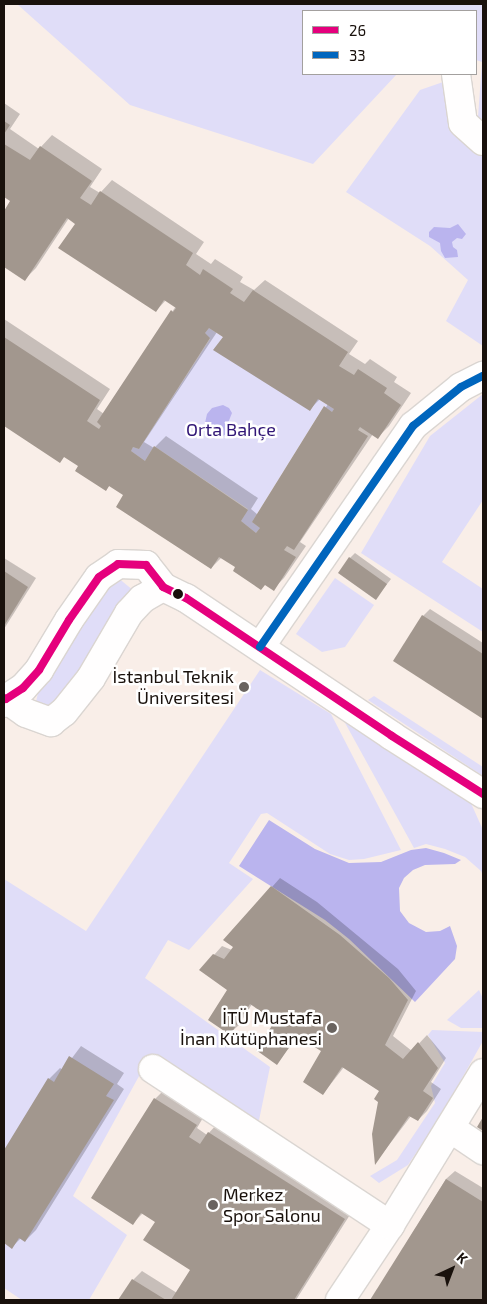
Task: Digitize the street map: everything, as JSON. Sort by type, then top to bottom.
[{"type":"street","points":[[456,75],[463,123],[483,141]]},
{"type":"street","points":[[260,647],[412,426],[460,387],[483,376]]},
{"type":"street","points":[[163,587],[142,599],[129,613],[91,678],[64,712],[51,722],[26,713],[5,700],[23,688],[39,670],[69,620],[99,577],[118,564],[146,565],[163,587],[186,598],[392,736],[483,794]]},
{"type":"street","points":[[152,1068],[390,1225]]},
{"type":"street","points":[[340,1300],[390,1225],[483,1073]]},
{"type":"street","points":[[450,1128],[483,1150]]},
{"type":"shaded area","name":"İstanbul Teknik Üniversitesi","points":[[4,4],[483,4],[483,1300],[4,1300]]},
{"type":"shaded area","points":[[458,224],[466,234],[462,239],[457,238],[452,242],[453,247],[457,250],[458,257],[445,258],[441,251],[440,243],[429,237],[429,232],[434,227],[450,228]]},
{"type":"shaded area","points":[[223,405],[229,408],[232,413],[228,423],[231,431],[223,436],[210,432],[205,423],[207,414],[212,408]]},
{"type":"shaded area","points":[[269,820],[315,849],[349,863],[381,862],[411,850],[426,848],[461,860],[455,864],[425,865],[413,870],[404,878],[399,888],[400,911],[409,923],[426,932],[440,931],[450,926],[457,946],[455,959],[415,1002],[349,939],[325,920],[239,866]]},
{"type":"green space","points":[[17,4],[483,4],[483,121],[478,117],[482,62],[477,60],[477,10],[302,10],[302,75],[396,75],[313,164],[130,105]]},
{"type":"green space","points":[[446,81],[483,149],[483,346],[446,321],[468,280],[430,246],[346,192],[420,90]]},
{"type":"green space","name":"Orta Bahçe","points":[[209,328],[223,337],[214,350],[318,399],[334,409],[332,412],[324,406],[252,522],[260,528],[256,533],[241,521],[248,509],[154,446],[145,461],[131,451],[133,447],[139,449],[210,339],[205,333]]},
{"type":"green space","points":[[483,394],[483,500],[442,562],[483,589],[483,632],[361,553],[430,436]]},
{"type":"green space","points":[[117,577],[134,591],[65,699],[54,706],[42,709],[36,702],[39,688],[107,580]]},
{"type":"green space","points":[[335,578],[374,605],[345,647],[322,652],[296,634]]},
{"type":"green space","points":[[260,670],[331,714],[401,850],[364,859],[349,860],[330,854],[267,813],[261,814],[229,863],[253,879],[189,950],[168,940],[145,978],[270,1067],[257,1130],[149,1058],[73,1196],[127,1235],[89,1300],[22,1300],[4,1288],[4,879],[86,931]]},
{"type":"green space","points":[[374,696],[483,767],[483,776],[368,700]]},
{"type":"green space","points":[[344,721],[470,801],[483,830],[483,876],[481,871],[465,857],[426,844],[414,848]]},
{"type":"green space","points":[[479,990],[483,999],[483,1028],[461,1028],[447,1020]]},
{"type":"green space","points":[[432,1030],[483,1032],[483,1041],[440,1117],[408,1165],[379,1183],[370,1176],[397,1160],[435,1103],[431,1086],[445,1063],[428,1035]]},
{"type":"building","points":[[4,121],[10,125],[4,134]]},
{"type":"building","points":[[4,144],[30,160],[40,146],[92,181],[80,198],[91,205],[100,191],[193,253],[186,265],[200,275],[203,269],[233,289],[230,293],[244,302],[253,290],[348,352],[339,366],[354,375],[358,369],[387,388],[384,393],[401,405],[378,439],[360,427],[358,430],[368,436],[294,550],[287,546],[284,550],[296,557],[274,591],[265,585],[261,590],[233,571],[235,567],[219,557],[211,569],[116,507],[123,495],[109,486],[106,491],[75,471],[78,466],[64,457],[60,463],[4,426],[4,337],[100,400],[87,421],[99,429],[101,426],[97,422],[171,310],[173,312],[176,308],[164,300],[156,312],[58,248],[75,224],[67,218],[25,281],[4,267],[4,211],[10,201],[4,197]],"holes":[[[209,328],[223,337],[213,350],[310,411],[318,399],[334,409],[332,412],[324,406],[252,522],[260,528],[256,533],[241,521],[248,510],[154,446],[145,461],[131,451],[133,447],[139,449],[210,338],[205,333]]]},
{"type":"building","points":[[349,557],[387,584],[376,600],[338,573]]},
{"type":"building","points":[[4,571],[28,587],[4,626]]},
{"type":"building","points":[[422,615],[483,654],[483,719],[393,661]]},
{"type":"building","name":"İTÜ Mustafa İnan Kütüphanesi","points":[[271,886],[340,935],[389,978],[408,1000],[385,1045],[403,1059],[418,1042],[438,1068],[423,1091],[433,1098],[418,1121],[409,1116],[375,1165],[372,1134],[378,1102],[374,1099],[379,1091],[342,1067],[323,1095],[303,1082],[321,1051],[297,1036],[277,1065],[256,1050],[275,1021],[250,1004],[230,1035],[208,1020],[227,990],[199,970],[213,954],[224,959],[233,947],[223,940]]},
{"type":"building","points":[[69,1056],[114,1084],[106,1096],[114,1100],[25,1242],[19,1238],[12,1249],[4,1243],[4,1150],[48,1078],[54,1082]]},
{"type":"building","name":"Merkez Spor Salonu","points":[[154,1098],[197,1125],[189,1137],[200,1144],[208,1132],[345,1219],[294,1300],[171,1300],[190,1270],[143,1240],[155,1222],[141,1213],[133,1225],[91,1198]]},
{"type":"building","points":[[483,1117],[483,1131],[477,1127]]},
{"type":"building","points":[[446,1179],[483,1202],[483,1300],[370,1300]]},
{"type":"building","points":[[132,1279],[166,1300],[118,1300]]},
{"type":"transit line","name":"33","points":[[260,647],[413,426],[461,387],[483,376]]},
{"type":"transit line","name":"26","points":[[4,698],[6,699],[23,688],[39,670],[69,620],[99,577],[118,564],[146,565],[163,587],[186,598],[392,736],[483,794]]},
{"type":"place","name":"İstanbul Teknik Üniversitesi","points":[[244,687]]},
{"type":"place","name":"İTÜ Mustafa İnan Kütüphanesi","points":[[332,1028]]},
{"type":"place","name":"Merkez Spor Salonu","points":[[213,1205]]}]
